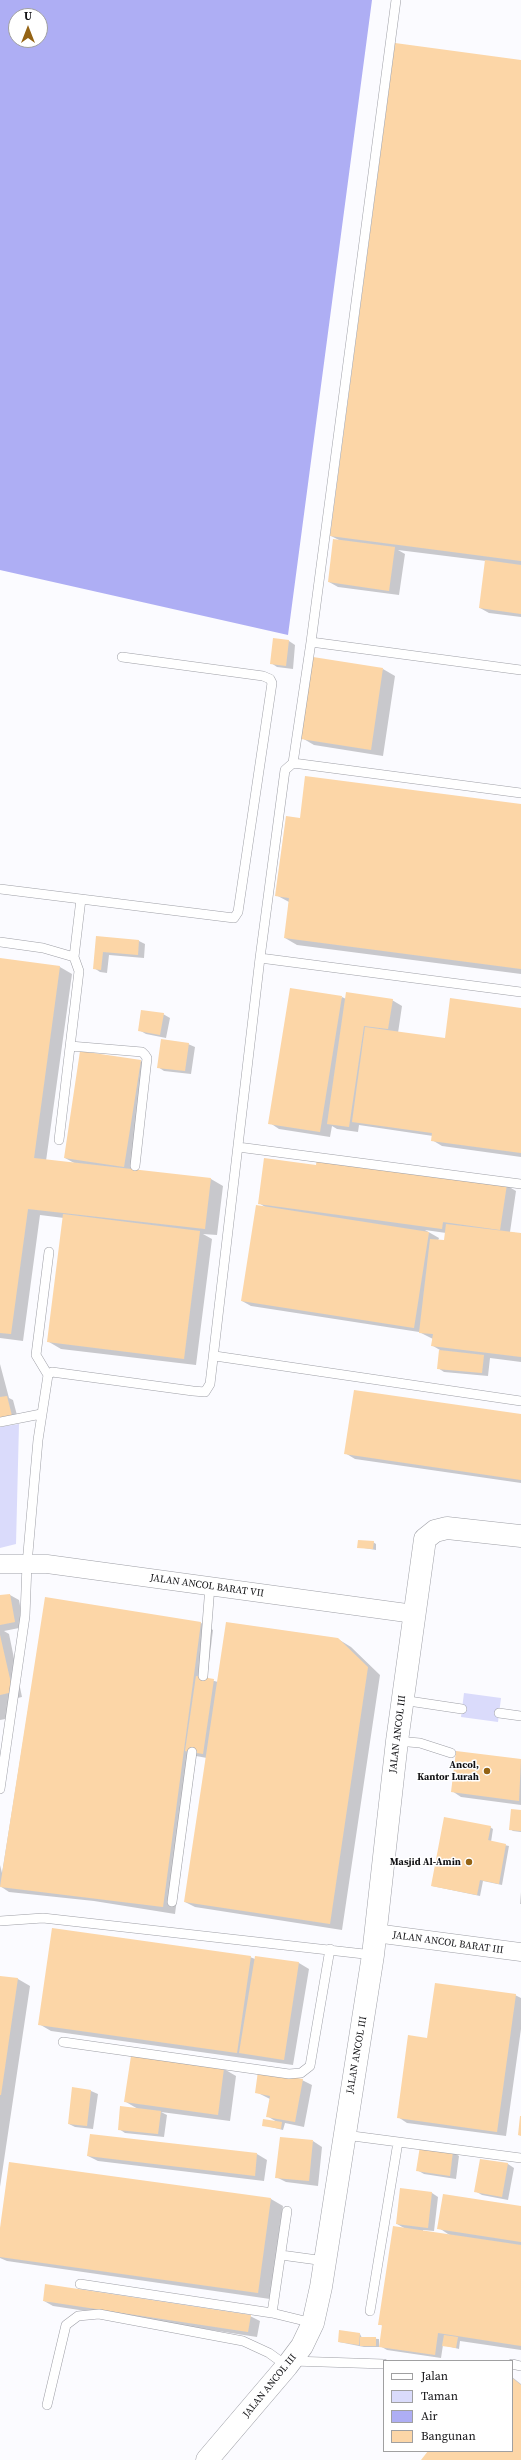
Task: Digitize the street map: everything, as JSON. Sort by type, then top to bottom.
[{"type":"street","name":"JALAN ANCOL III","points":[[207,2460],[289,2364],[313,2323],[325,2261],[343,2135],[373,1955],[402,1700],[426,1539],[435,1531],[447,1528],[521,1536]]},
{"type":"street","name":"JALAN ANCOL BARAT VII","points":[[0,1564],[47,1564],[414,1614]]},
{"type":"street","name":"JALAN ANCOL BARAT III","points":[[375,1933],[521,1952]]},
{"type":"lane","points":[[48,1375],[52,1372],[205,1392],[210,1384],[215,1356],[260,958],[285,770],[293,763],[311,642],[396,0]]},
{"type":"lane","points":[[311,642],[521,670]]},
{"type":"lane","points":[[0,889],[234,918],[238,912],[272,683],[270,679],[263,676],[122,657]]},
{"type":"lane","points":[[293,763],[521,793]]},
{"type":"lane","points":[[58,1140],[79,971],[74,957],[81,899]]},
{"type":"lane","points":[[0,942],[43,948],[74,957]]},
{"type":"lane","points":[[260,958],[521,992]]},
{"type":"lane","points":[[70,1046],[142,1052],[146,1055],[147,1058],[135,1166]]},
{"type":"lane","points":[[238,1147],[521,1184]]},
{"type":"lane","points":[[0,1789],[24,1624],[27,1564],[41,1414],[48,1375],[36,1355],[49,1252]]},
{"type":"lane","points":[[215,1356],[521,1401]]},
{"type":"lane","points":[[0,1422],[41,1414]]},
{"type":"lane","points":[[203,1676],[210,1586]]},
{"type":"lane","points":[[402,1700],[462,1709]]},
{"type":"lane","points":[[499,1713],[521,1716]]},
{"type":"lane","points":[[397,1741],[420,1743],[451,1753]]},
{"type":"lane","points":[[172,1902],[192,1752]]},
{"type":"lane","points":[[0,1921],[43,1918],[373,1955]]},
{"type":"lane","points":[[63,2042],[289,2074],[301,2073],[310,2066],[330,1949]]},
{"type":"lane","points":[[343,2135],[521,2158]]},
{"type":"lane","points":[[370,2312],[398,2142]]},
{"type":"lane","points":[[272,2313],[287,2211]]},
{"type":"lane","points":[[281,2255],[325,2261]]},
{"type":"lane","points":[[80,2284],[272,2313],[313,2323]]},
{"type":"lane","points":[[47,2405],[66,2325],[78,2316],[99,2314],[243,2341],[289,2364],[383,2364]]},
{"type":"green space","points":[[19,1424],[16,1544],[0,1548],[0,1427]]},
{"type":"green space","points":[[464,1693],[501,1698],[498,1722],[461,1717]]},
{"type":"water","points":[[0,0],[372,0],[288,635],[0,570]]},
{"type":"building","points":[[395,43],[521,60],[521,561],[330,536]]},
{"type":"building","points":[[333,539],[395,547],[389,591],[328,582]]},
{"type":"building","points":[[485,560],[521,565],[521,614],[479,608]]},
{"type":"building","points":[[273,638],[289,640],[286,666],[270,664]]},
{"type":"building","points":[[313,657],[383,668],[371,750],[301,739]]},
{"type":"building","points":[[305,776],[521,804],[521,969],[284,938],[289,898],[275,896],[286,816],[300,818]]},
{"type":"building","points":[[96,936],[139,940],[138,955],[103,952],[101,970],[93,969]]},
{"type":"building","points":[[0,958],[60,966],[34,1158],[211,1178],[205,1229],[28,1209],[11,1334],[0,1333]]},
{"type":"building","points":[[290,988],[342,996],[320,1132],[268,1124]]},
{"type":"building","points":[[346,992],[393,999],[388,1029],[364,1026],[349,1127],[327,1124]]},
{"type":"building","points":[[450,998],[521,1008],[521,1153],[431,1141],[432,1133],[352,1122],[365,1027],[445,1038]]},
{"type":"building","points":[[141,1010],[164,1013],[160,1035],[138,1031]]},
{"type":"building","points":[[161,1039],[189,1043],[185,1071],[157,1068]]},
{"type":"building","points":[[80,1051],[141,1060],[124,1167],[64,1158]]},
{"type":"building","points":[[264,1158],[316,1165],[317,1158],[507,1184],[500,1230],[443,1222],[442,1229],[258,1204]]},
{"type":"building","points":[[256,1205],[429,1232],[414,1328],[241,1301]]},
{"type":"building","points":[[63,1214],[200,1231],[184,1359],[47,1342]]},
{"type":"building","points":[[446,1224],[521,1233],[521,1357],[431,1346],[433,1334],[419,1333],[430,1239],[444,1240]]},
{"type":"building","points":[[439,1350],[484,1355],[482,1373],[437,1369]]},
{"type":"building","points":[[354,1390],[521,1414],[521,1480],[344,1454]]},
{"type":"building","points":[[7,1396],[12,1416],[0,1419],[0,1397]]},
{"type":"building","points":[[358,1540],[374,1541],[373,1549],[357,1548]]},
{"type":"building","points":[[10,1594],[15,1622],[0,1625],[0,1595]]},
{"type":"building","points":[[45,1597],[201,1622],[163,1907],[0,1887]]},
{"type":"building","points":[[226,1622],[338,1638],[368,1667],[330,1924],[184,1902]]},
{"type":"building","points":[[0,1635],[13,1692],[0,1695]]},
{"type":"building","points":[[196,1676],[214,1679],[203,1754],[185,1751]]},
{"type":"building","name":"Ancol, Kantor Lurah","points":[[456,1751],[521,1759],[519,1801],[451,1792]]},
{"type":"building","points":[[511,1809],[521,1810],[521,1831],[509,1830]]},
{"type":"building","name":"Masjid Al-Amin","points":[[444,1817],[491,1826],[488,1840],[506,1844],[499,1884],[480,1880],[477,1895],[431,1886]]},
{"type":"building","points":[[52,1928],[251,1956],[237,2053],[38,2025]]},
{"type":"building","points":[[255,1956],[299,1962],[284,2060],[239,2053]]},
{"type":"building","points":[[0,1976],[18,1978],[1,2095],[0,2095]]},
{"type":"building","points":[[435,1983],[516,1994],[497,2132],[397,2118],[408,2035],[427,2038]]},
{"type":"building","points":[[131,2056],[224,2068],[218,2115],[124,2102]]},
{"type":"building","points":[[258,2071],[303,2079],[295,2122],[266,2117],[270,2096],[255,2093]]},
{"type":"building","points":[[72,2087],[91,2090],[87,2126],[68,2124]]},
{"type":"building","points":[[120,2106],[161,2111],[158,2134],[118,2130]]},
{"type":"building","points":[[521,2116],[521,2136],[518,2135]]},
{"type":"building","points":[[263,2119],[282,2122],[281,2129],[262,2126]]},
{"type":"building","points":[[90,2134],[257,2153],[255,2176],[87,2156]]},
{"type":"building","points":[[280,2137],[313,2140],[309,2181],[275,2178]]},
{"type":"building","points":[[420,2146],[453,2151],[450,2176],[416,2171]]},
{"type":"building","points":[[480,2159],[508,2163],[502,2197],[474,2192]]},
{"type":"building","points":[[9,2162],[271,2198],[258,2293],[0,2257],[0,2228]]},
{"type":"building","points":[[400,2188],[432,2192],[428,2228],[396,2224]]},
{"type":"building","points":[[443,2194],[521,2206],[521,2242],[437,2229]]},
{"type":"building","points":[[393,2226],[521,2245],[521,2346],[438,2333],[435,2355],[379,2347],[382,2325],[378,2325]]},
{"type":"building","points":[[45,2284],[251,2315],[248,2332],[43,2301]]},
{"type":"building","points":[[339,2330],[360,2333],[359,2345],[338,2342]]},
{"type":"building","points":[[444,2335],[458,2337],[456,2348],[442,2346]]},
{"type":"building","points":[[360,2337],[376,2337],[376,2346],[360,2346]]},
{"type":"building","points":[[513,2379],[521,2385],[521,2460],[421,2460],[427,2452],[513,2452]]},
{"type":"place","name":"Ancol, Kantor Lurah","points":[[487,1771]]},
{"type":"place","name":"Masjid Al-Amin","points":[[469,1862]]}]
